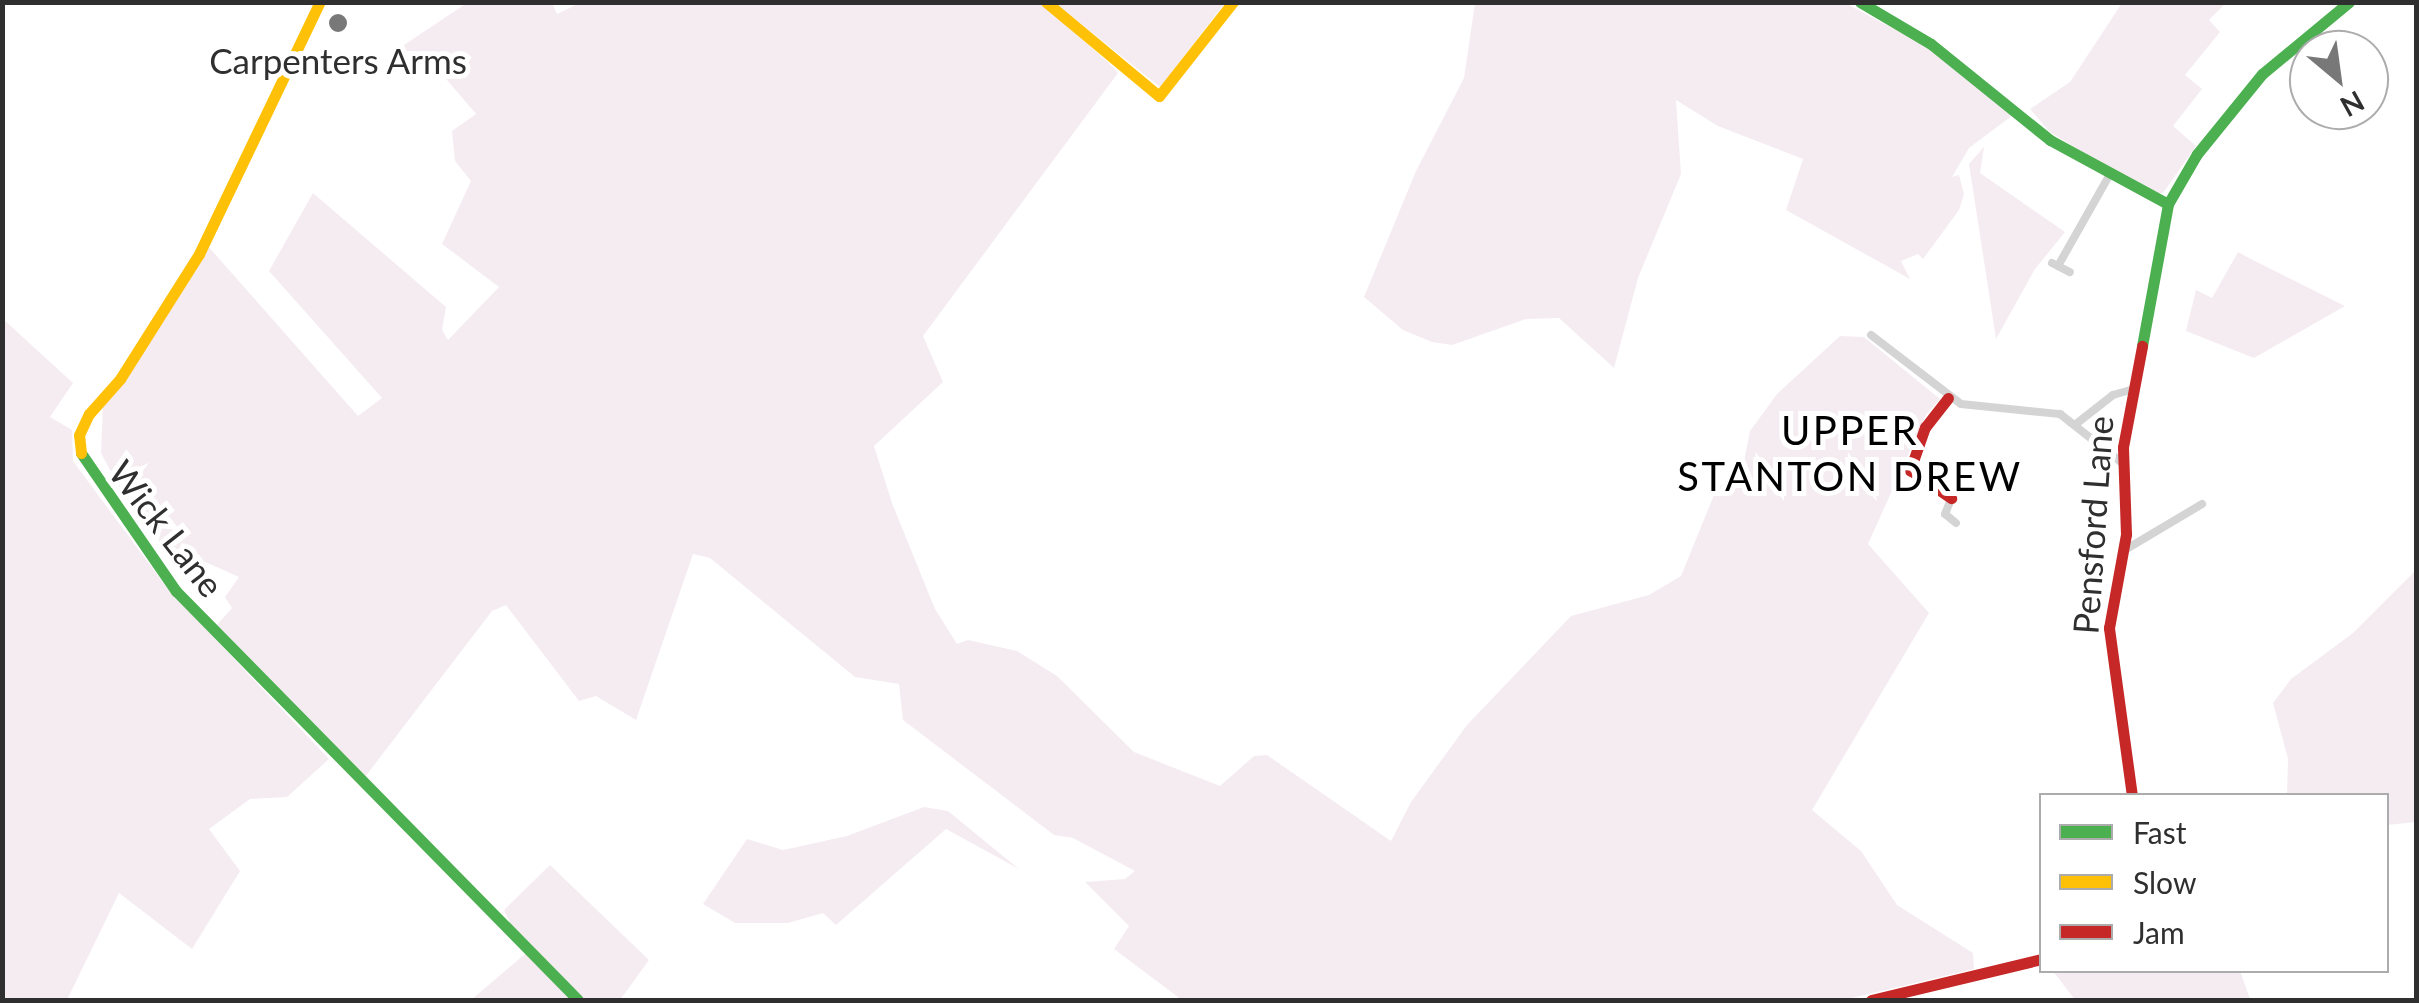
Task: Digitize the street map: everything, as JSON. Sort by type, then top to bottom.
[{"type":"street","name":"Wick Lane","points":[[320,2],[199,254],[120,379],[88,414],[79,435],[80,456],[176,591],[578,1000]]},
{"type":"street","points":[[1046,2],[1158,96],[1233,2]]},
{"type":"street","points":[[1860,2],[1932,44],[2050,140],[2109,176],[2168,204]]},
{"type":"street","name":"Pensford Lane","points":[[2132,793],[2110,663],[2110,604],[2123,550],[2121,462],[2131,390],[2168,204],[2197,154],[2260,77],[2349,2]]},
{"type":"street","points":[[2070,272],[2055,264],[2109,176]]},
{"type":"street","points":[[1871,335],[1948,398],[1977,411],[2044,410],[2076,424],[2092,445],[2121,462]]},
{"type":"street","points":[[2076,424],[2113,395],[2131,390]]},
{"type":"street","points":[[1948,398],[1930,418],[1910,464],[1916,477],[1954,492],[1945,514],[1956,523]]},
{"type":"street","points":[[2123,550],[2202,504]]},
{"type":"street","points":[[1871,1000],[2039,961]]},
{"type":"shaded area","points":[[582,2],[1040,3],[1109,63],[1118,73],[923,336],[943,382],[874,446],[892,503],[935,609],[957,644],[968,640],[1017,651],[1057,676],[1134,752],[1220,786],[1254,756],[1267,755],[1391,841],[1411,802],[1467,725],[1571,616],[1649,595],[1681,576],[1716,490],[1743,466],[1750,431],[1777,394],[1840,336],[1864,337],[1940,399],[1926,415],[1868,544],[1929,613],[1812,810],[1861,851],[1897,905],[1973,953],[1974,969],[1843,1000],[1182,1000],[1114,949],[1129,926],[1085,882],[1125,879],[1135,871],[1073,838],[1054,835],[903,720],[899,684],[855,677],[710,558],[693,554],[636,720],[596,696],[579,701],[506,605],[492,611],[365,777],[215,627],[232,608],[225,597],[239,577],[174,548],[167,552],[130,508],[101,453],[103,405],[207,245],[358,416],[382,398],[269,271],[313,193],[446,307],[442,330],[448,340],[499,287],[442,244],[471,181],[455,161],[452,131],[476,114],[441,73],[401,47],[467,3],[552,3],[557,14]]},
{"type":"shaded area","points":[[1055,3],[1225,3],[1160,87]]},
{"type":"shaded area","points":[[1475,3],[1845,3],[1928,47],[2013,115],[1969,148],[1952,177],[1959,175],[1964,194],[1959,210],[1923,259],[1918,254],[1901,261],[1910,279],[1786,210],[1803,159],[1718,126],[1676,100],[1681,174],[1638,278],[1614,368],[1559,318],[1526,319],[1452,345],[1432,342],[1403,330],[1364,297],[1416,171],[1464,78]]},
{"type":"shaded area","points":[[2122,3],[2226,3],[2209,20],[2220,32],[2185,75],[2202,89],[2173,126],[2196,146],[2163,193],[2150,193],[2050,132],[2030,109],[2070,82]]},
{"type":"shaded area","points":[[1997,132],[1984,147],[1980,173],[2065,232],[2035,269],[1996,339],[1969,164]]},
{"type":"shaded area","points":[[2238,252],[2345,306],[2254,358],[2186,331],[2196,290],[2212,298]]},
{"type":"shaded area","points":[[2,318],[73,383],[50,417],[72,430],[73,461],[167,588],[329,759],[287,797],[250,799],[209,829],[240,871],[192,949],[119,893],[67,1000],[3,1000]]},
{"type":"shaded area","points":[[2416,570],[2416,822],[2389,825],[2389,793],[2287,793],[2288,759],[2273,703],[2291,679],[2353,633]]},
{"type":"shaded area","points":[[924,807],[948,811],[1019,869],[946,829],[836,925],[823,913],[788,923],[735,923],[703,904],[747,839],[783,850],[847,836]]},
{"type":"shaded area","points":[[550,865],[649,960],[620,1000],[471,1000],[525,954],[504,910]]},
{"type":"shaded area","points":[[2055,973],[2241,973],[2250,999],[2075,1000]]},
{"type":"traffic: fast","points":[[1860,2],[1931,44],[2050,140],[2168,204]]},
{"type":"traffic: fast","points":[[2142,346],[2168,204],[2197,154],[2262,74],[2349,2]]},
{"type":"traffic: fast","points":[[81,453],[176,591],[578,1000]]},
{"type":"traffic: slow","points":[[81,453],[79,435],[89,414],[120,379],[199,254],[320,2]]},
{"type":"traffic: slow","points":[[1046,2],[1159,96],[1233,2]]},
{"type":"traffic: jam","points":[[2132,793],[2109,628],[2126,534],[2123,447],[2142,346]]},
{"type":"traffic: jam","points":[[1948,398],[1925,427],[1910,470],[1951,498]]},
{"type":"traffic: jam","points":[[1871,1000],[2039,960]]},
{"type":"place","name":"Carpenters Arms","points":[[338,23]]},
{"type":"district","name":"UPPER STANTON DREW","points":[[1850,453]]}]
